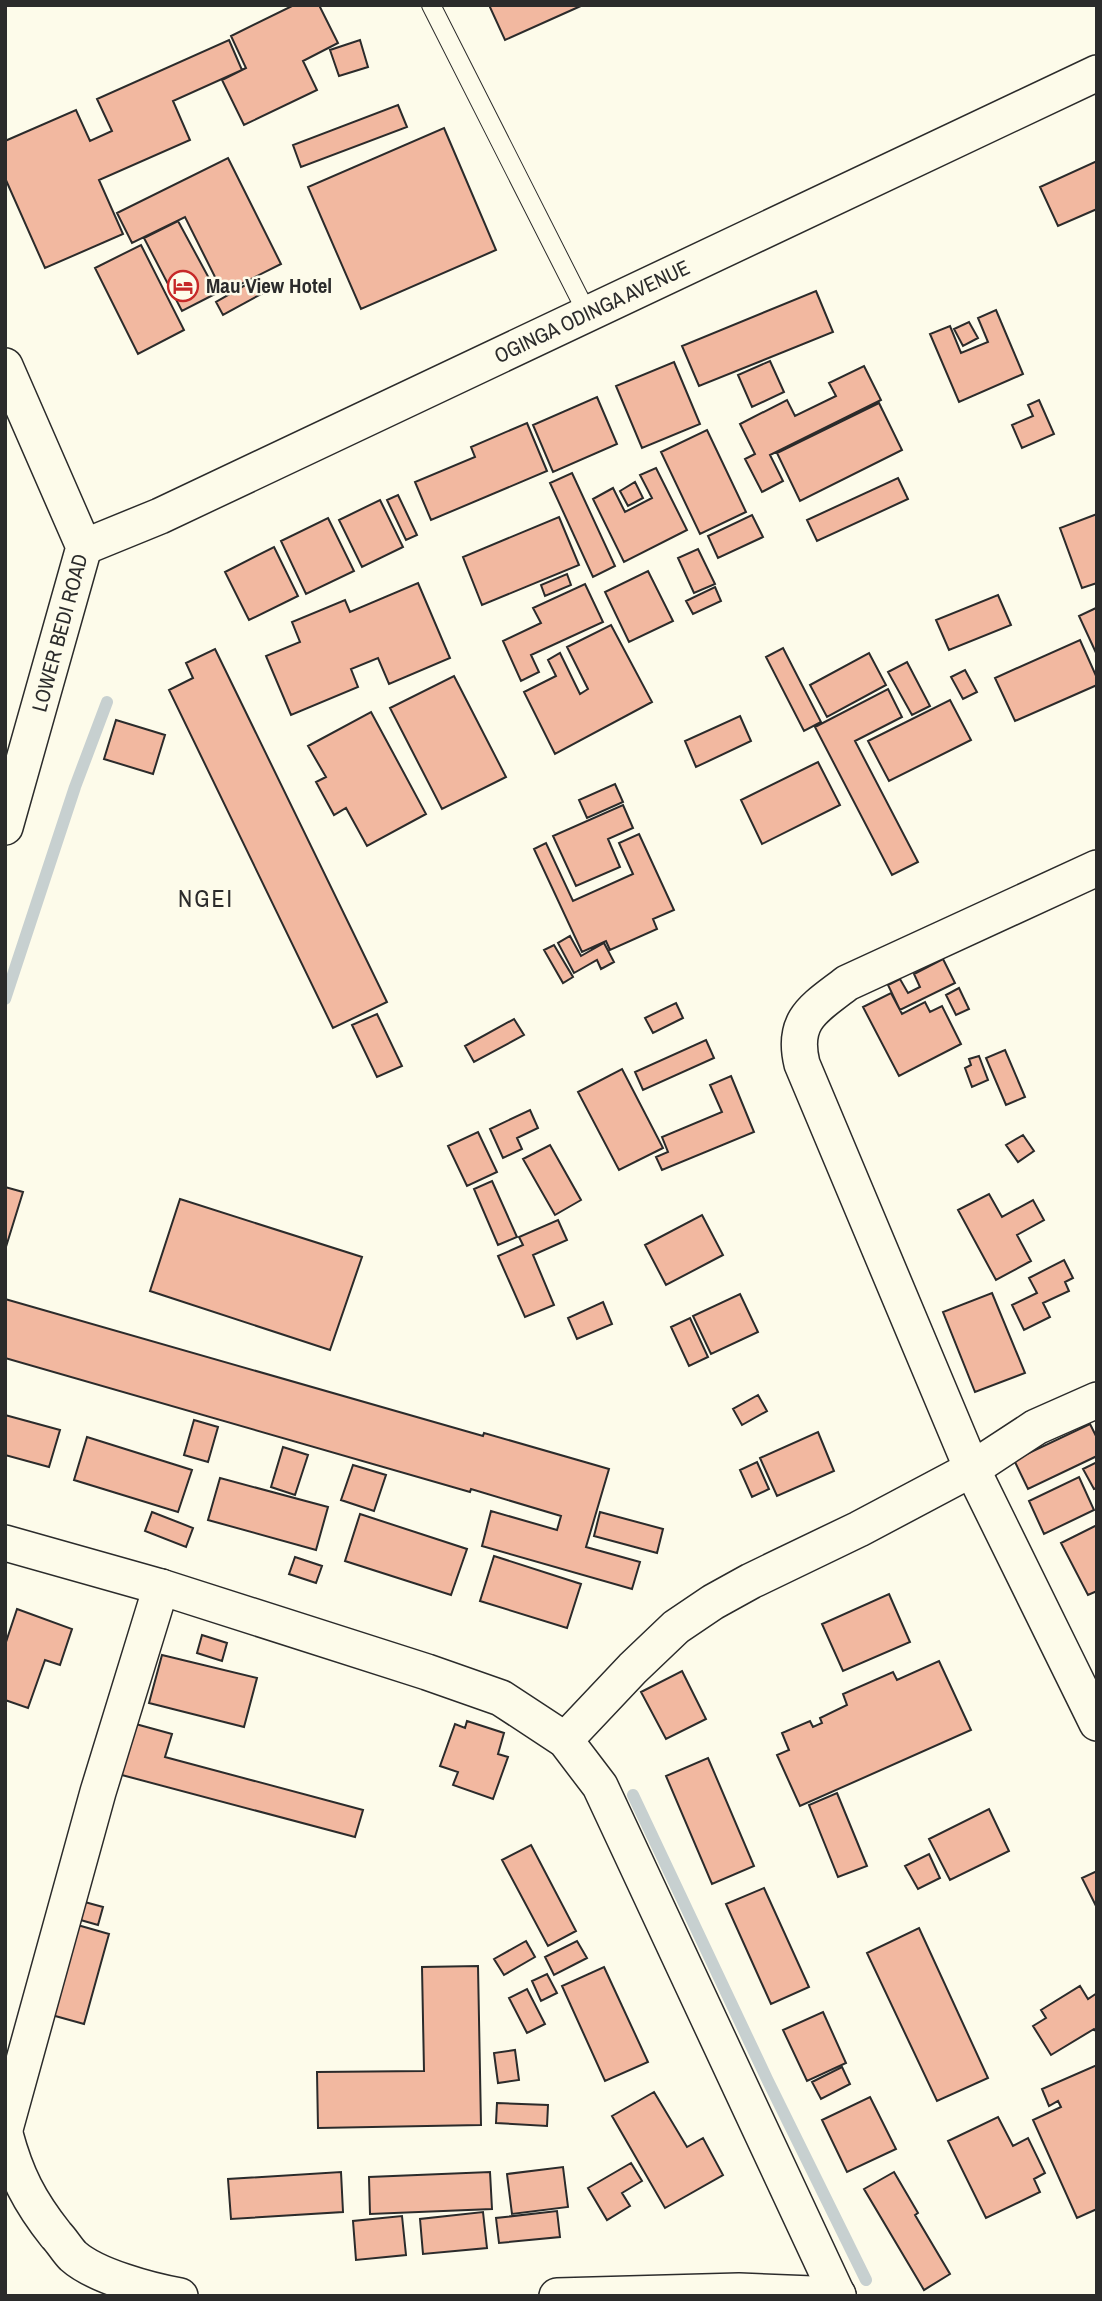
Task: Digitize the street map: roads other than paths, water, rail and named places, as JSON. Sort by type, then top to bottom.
[{"type":"street","name":"OGINGA ODINGA AVENUE","points":[[84,547],[160,516],[1097,73]]},
{"type":"street","name":"LOWER BEDI ROAD","points":[[5,366],[84,547],[5,827]]},
{"type":"street","points":[[1097,868],[847,983],[813,1009],[801,1028],[797,1044],[807,1077],[972,1469],[1097,1723]]},
{"type":"street","points":[[565,1740],[633,1668],[677,1627],[713,1602],[972,1469],[1037,1427],[1097,1400]]},
{"type":"street","points":[[5,1543],[161,1587],[501,1698],[565,1740],[600,1786],[838,2296],[739,2291],[557,2296]]},
{"type":"street","points":[[161,1587],[98,1792],[5,2131],[14,2168],[36,2210],[74,2257],[108,2275],[154,2291],[180,2296]]},
{"type":"lane","points":[[430,5],[587,313]]},
{"type":"waterway","points":[[5,999],[75,787],[107,702]]},
{"type":"waterway","points":[[633,1795],[767,2079],[866,2280]]},
{"type":"place","name":"Mau View Hotel","points":[[183,286]]},
{"type":"district","name":"NGEI","points":[[206,899]]}]
